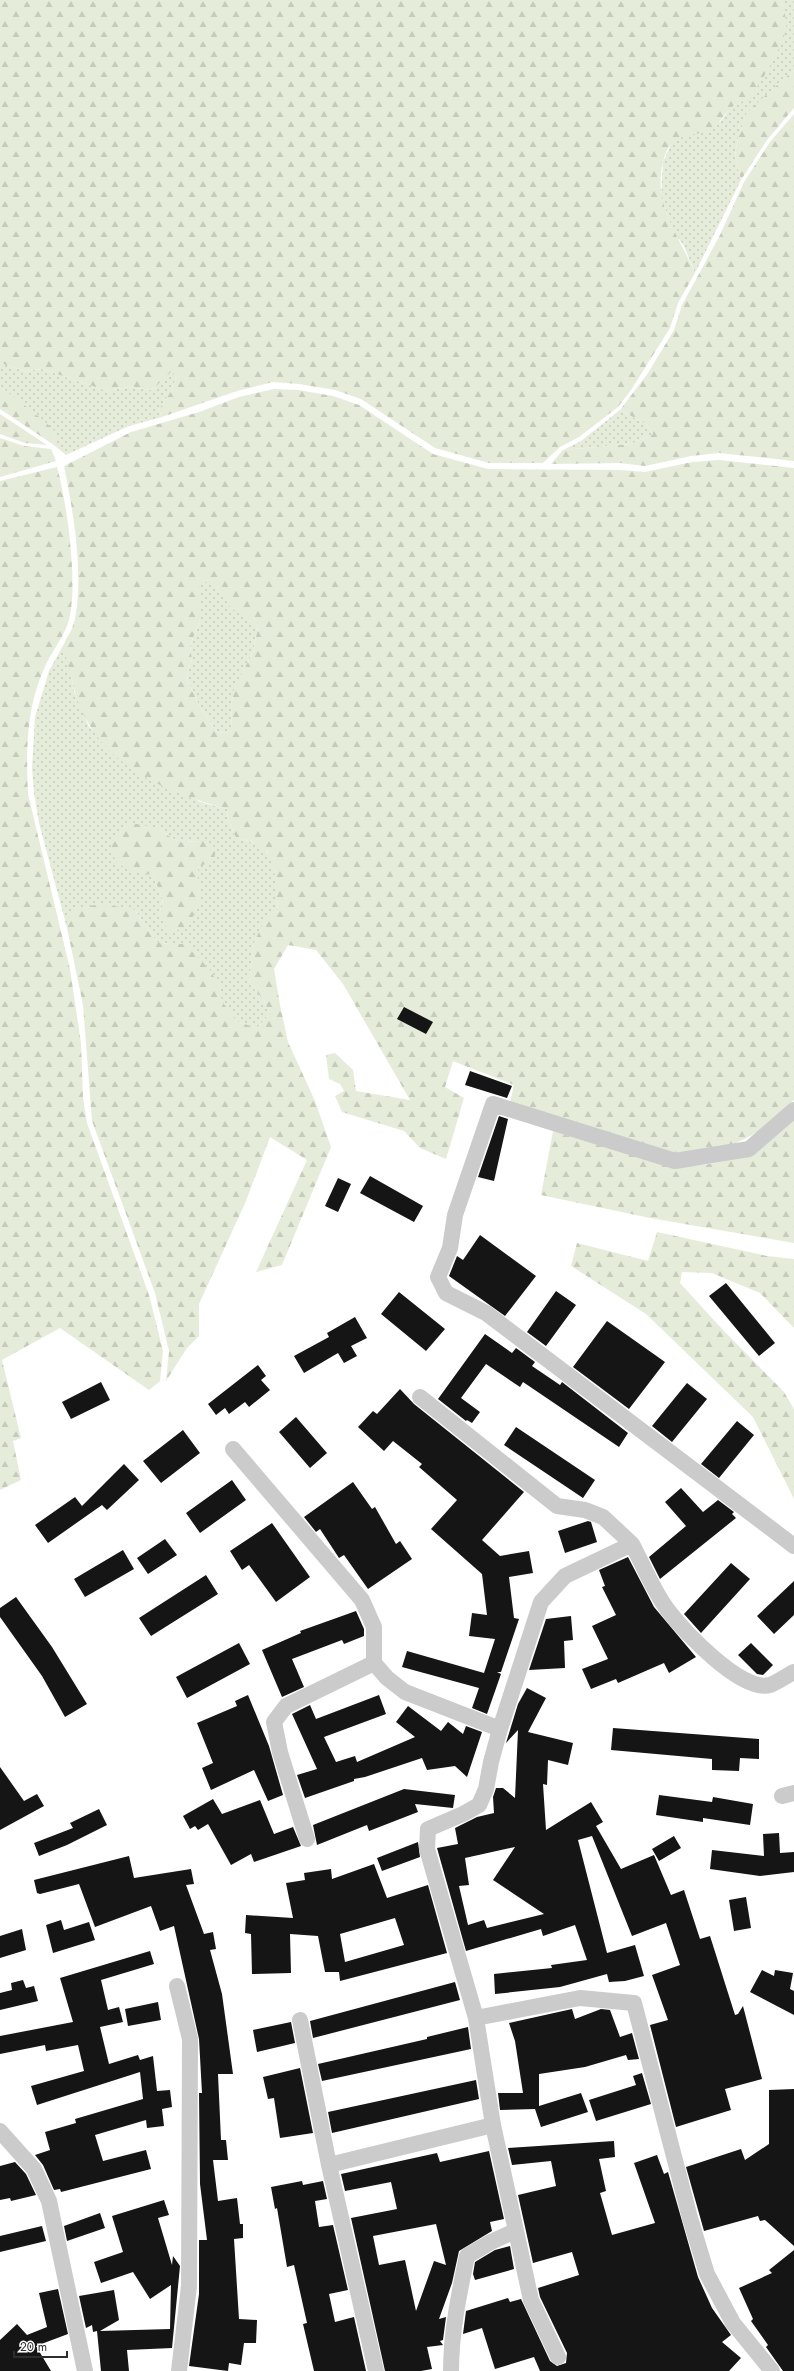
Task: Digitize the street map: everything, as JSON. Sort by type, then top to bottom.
[{"type":"street","points":[[794,1110],[749,1150],[675,1161],[492,1104],[456,1215],[450,1248],[438,1277],[446,1293],[486,1313],[794,1546]]},
{"type":"street","points":[[420,1397],[557,1506],[585,1510],[603,1517],[632,1544],[666,1608],[705,1652],[733,1673],[753,1682],[769,1685],[794,1672]]},
{"type":"street","points":[[234,1449],[362,1600],[374,1627],[374,1663],[388,1678],[405,1692],[500,1729]]},
{"type":"street","points":[[558,2357],[531,2300],[493,2125],[476,2018],[427,1849],[428,1829],[463,1814],[479,1805],[486,1789],[490,1762],[500,1729],[541,1602],[565,1576],[632,1544]]},
{"type":"street","points":[[307,1839],[280,1752],[274,1722],[286,1706],[374,1663]]},
{"type":"street","points":[[178,1986],[190,2039],[189,2286],[179,2371]]},
{"type":"street","points":[[476,2018],[580,1998],[634,2003],[686,2203],[707,2274],[733,2323],[772,2371]]},
{"type":"street","points":[[300,2020],[329,2165],[376,2371]]},
{"type":"street","points":[[329,2165],[493,2125]]},
{"type":"street","points":[[0,2131],[34,2169],[49,2201],[85,2371]]},
{"type":"street","points":[[452,2371],[451,2346],[458,2295],[467,2256],[490,2242],[515,2231]]},
{"type":"green space","points":[[0,0],[780,0],[786,18],[786,29],[770,66],[753,93],[748,98],[732,107],[714,127],[706,131],[677,139],[667,151],[663,162],[661,177],[661,192],[664,206],[675,233],[695,273],[678,303],[670,328],[631,390],[618,407],[579,437],[560,447],[543,463],[489,463],[435,448],[361,399],[335,390],[299,384],[273,382],[237,391],[162,417],[159,409],[172,390],[176,377],[172,371],[152,390],[128,387],[107,391],[42,369],[25,371],[0,363]]},
{"type":"green space","points":[[780,0],[794,0],[794,70],[747,113],[738,138],[735,155],[741,180],[695,273],[684,246],[673,231],[661,197],[663,162],[672,142],[687,134],[712,128],[721,121],[730,108],[749,97],[783,6]]},
{"type":"green space","points":[[794,70],[794,108],[767,140],[741,180],[735,155],[738,138],[747,112]]},
{"type":"green space","points":[[794,114],[794,461],[719,453],[691,456],[645,466],[620,463],[551,464],[563,450],[631,444],[653,434],[646,424],[620,410],[648,373],[674,330],[682,305],[719,237],[744,182],[770,142]]},
{"type":"green space","points":[[0,363],[25,371],[42,369],[107,391],[128,387],[152,390],[172,370],[176,377],[172,390],[159,409],[162,417],[129,426],[66,455],[54,445],[55,432],[0,386]]},
{"type":"green space","points":[[0,386],[39,417],[55,432],[54,445],[0,409]]},
{"type":"green space","points":[[274,389],[298,390],[333,396],[359,405],[433,454],[488,469],[620,470],[645,472],[692,462],[719,460],[794,468],[794,1100],[762,1129],[735,1143],[701,1152],[665,1154],[510,1103],[514,1085],[453,1061],[445,1087],[464,1098],[446,1159],[420,1148],[404,1131],[342,1112],[335,1096],[344,1091],[340,1084],[329,1079],[326,1055],[335,1053],[353,1070],[356,1091],[410,1100],[343,984],[316,950],[288,945],[274,969],[280,1005],[288,1042],[315,1101],[331,1147],[282,1265],[256,1272],[307,1160],[270,1137],[246,1201],[199,1304],[199,1336],[187,1348],[166,1381],[169,1351],[155,1293],[92,1121],[83,1005],[67,928],[71,912],[87,906],[103,905],[135,910],[157,942],[186,944],[210,970],[220,987],[222,1001],[236,1021],[257,1028],[270,1014],[264,1001],[249,982],[254,943],[266,916],[278,910],[274,869],[267,851],[253,842],[236,838],[228,819],[227,809],[175,792],[129,767],[110,751],[93,731],[81,708],[68,666],[65,645],[75,617],[78,596],[78,559],[74,520],[64,466],[131,432],[199,412],[239,397]],"holes":[[[200,579],[217,588],[231,608],[258,627],[253,652],[235,687],[231,704],[232,731],[218,733],[200,707],[186,677],[192,659],[190,646],[200,620]]]},
{"type":"green space","points":[[620,410],[646,424],[653,434],[631,444],[563,450],[581,441]]},
{"type":"green space","points":[[0,414],[47,445],[25,443],[0,434]]},
{"type":"green space","points":[[0,438],[24,446],[51,449],[56,461],[0,477]]},
{"type":"green space","points":[[57,467],[65,502],[71,547],[71,611],[62,637],[46,663],[38,684],[30,715],[27,746],[28,794],[70,969],[81,1043],[83,1098],[87,1123],[149,1295],[163,1351],[160,1381],[149,1390],[60,1328],[2,1360],[21,1438],[13,1441],[21,1480],[0,1490],[0,481]]},
{"type":"green space","points":[[200,578],[217,588],[232,608],[258,627],[253,652],[235,688],[231,704],[232,731],[218,733],[200,707],[186,677],[192,659],[190,646],[200,620]]},
{"type":"green space","points":[[65,642],[74,691],[89,727],[200,802],[227,809],[228,819],[236,838],[261,846],[271,858],[275,872],[278,910],[266,917],[254,944],[249,982],[264,1001],[270,1014],[257,1028],[236,1021],[221,1001],[220,987],[186,944],[157,942],[135,910],[71,913],[67,928],[39,823],[32,768],[35,717],[49,671]],"holes":[[[156,828],[179,842],[201,841],[199,866],[196,876],[200,894],[159,914],[163,901],[153,875]]]},
{"type":"green space","points":[[127,822],[156,828],[179,842],[201,841],[217,848],[213,862],[199,866],[197,873],[200,889],[199,903],[184,929],[168,931],[159,914],[163,901],[153,875],[135,872],[116,863],[110,841]]},
{"type":"green space","points":[[794,1114],[794,1243],[650,1218],[541,1195],[553,1131],[671,1167],[704,1165],[730,1160]]},
{"type":"green space","points":[[657,1232],[767,1256],[794,1259],[794,1328],[760,1293],[712,1273],[682,1272],[680,1283],[722,1329],[784,1392],[794,1409],[794,1499],[753,1417],[646,1314],[571,1266],[577,1243],[648,1261]]},
{"type":"building","points":[[404,1007],[433,1022],[426,1034],[397,1019]]},
{"type":"building","points":[[470,1071],[512,1086],[507,1098],[465,1085]]},
{"type":"building","points":[[499,1116],[508,1119],[494,1181],[478,1177]]},
{"type":"building","points":[[370,1176],[423,1206],[414,1222],[360,1193]]},
{"type":"building","points":[[338,1178],[351,1184],[338,1212],[325,1206]]},
{"type":"building","points":[[480,1235],[536,1276],[505,1316],[449,1276],[457,1256],[463,1260]]},
{"type":"building","points":[[726,1283],[775,1343],[759,1356],[709,1296]]},
{"type":"building","points":[[556,1291],[576,1305],[546,1346],[527,1332]]},
{"type":"building","points":[[399,1292],[445,1329],[426,1351],[381,1314]]},
{"type":"building","points":[[355,1317],[367,1338],[351,1346],[357,1356],[344,1363],[338,1353],[304,1373],[294,1356],[329,1337],[327,1333]]},
{"type":"building","points":[[607,1321],[665,1362],[629,1409],[573,1367]]},
{"type":"building","points":[[485,1334],[512,1353],[516,1348],[535,1362],[532,1366],[560,1385],[562,1382],[628,1433],[619,1447],[523,1382],[520,1387],[486,1364],[461,1398],[480,1412],[472,1423],[467,1420],[466,1421],[438,1399]]},
{"type":"building","points":[[258,1365],[266,1376],[261,1380],[270,1390],[249,1407],[245,1402],[229,1414],[225,1408],[216,1415],[208,1404]]},
{"type":"building","points":[[101,1382],[110,1400],[71,1419],[62,1402]]},
{"type":"building","points":[[687,1383],[707,1399],[672,1442],[652,1426]]},
{"type":"building","points":[[400,1389],[414,1404],[524,1492],[482,1540],[500,1556],[529,1551],[533,1573],[509,1577],[514,1618],[519,1619],[501,1672],[497,1672],[501,1674],[487,1714],[472,1708],[479,1688],[402,1667],[407,1651],[484,1673],[495,1639],[469,1636],[472,1613],[487,1615],[482,1574],[431,1529],[457,1500],[419,1467],[422,1464],[393,1441],[384,1451],[358,1427],[373,1411],[377,1414]]},
{"type":"building","points":[[296,1417],[327,1453],[310,1468],[279,1432]]},
{"type":"building","points":[[737,1421],[754,1435],[719,1478],[701,1464]]},
{"type":"building","points":[[516,1427],[595,1480],[583,1498],[504,1445]]},
{"type":"building","points":[[183,1430],[200,1453],[161,1483],[143,1461]]},
{"type":"building","points":[[124,1464],[139,1480],[107,1510],[102,1505],[48,1543],[35,1525],[75,1497],[82,1506]]},
{"type":"building","points":[[232,1480],[246,1500],[200,1533],[186,1513]]},
{"type":"building","points":[[353,1482],[372,1509],[375,1507],[396,1544],[400,1541],[412,1559],[368,1589],[344,1555],[339,1558],[320,1529],[316,1532],[304,1517]]},
{"type":"building","points":[[681,1488],[703,1512],[718,1500],[734,1512],[732,1514],[736,1518],[660,1579],[649,1557],[686,1526],[665,1502]]},
{"type":"building","points":[[588,1521],[591,1522],[597,1542],[565,1553],[558,1531]]},
{"type":"building","points":[[272,1523],[310,1577],[276,1602],[249,1565],[242,1570],[230,1551]]},
{"type":"building","points":[[165,1539],[177,1555],[148,1574],[137,1558]]},
{"type":"building","points":[[123,1550],[134,1569],[85,1597],[74,1579]]},
{"type":"building","points":[[628,1557],[654,1607],[696,1657],[669,1673],[664,1663],[618,1683],[616,1679],[591,1689],[582,1669],[608,1659],[592,1626],[616,1615],[602,1587],[605,1586],[599,1570]]},
{"type":"building","points":[[731,1563],[750,1579],[701,1633],[684,1614]]},
{"type":"building","points":[[206,1575],[218,1594],[151,1636],[139,1618]]},
{"type":"building","points":[[794,1581],[794,1615],[774,1634],[757,1616]]},
{"type":"building","points":[[16,1597],[52,1647],[87,1704],[65,1717],[42,1676],[0,1617],[0,1608]]},
{"type":"building","points":[[356,1611],[364,1629],[364,1636],[344,1644],[342,1640],[292,1659],[304,1687],[282,1697],[262,1650],[301,1633],[300,1631]]},
{"type":"building","points":[[571,1616],[573,1640],[564,1641],[565,1668],[529,1670],[546,1619]]},
{"type":"building","points":[[239,1643],[250,1664],[187,1698],[176,1677]]},
{"type":"building","points":[[751,1643],[773,1665],[763,1675],[757,1674],[738,1655]]},
{"type":"building","points":[[527,1688],[546,1698],[528,1732],[573,1743],[568,1765],[548,1760],[547,1785],[543,1784],[546,1830],[591,1802],[603,1822],[596,1826],[621,1869],[654,1855],[671,1895],[684,1890],[700,1939],[710,1936],[735,2015],[738,2014],[743,2006],[762,2079],[725,2089],[731,2110],[676,2127],[650,2025],[668,2020],[652,1975],[680,1965],[666,1923],[632,1936],[592,1836],[578,1840],[607,1953],[635,1945],[644,1976],[625,1981],[609,1982],[607,1974],[560,1987],[495,1994],[494,1974],[552,1968],[551,1965],[587,1960],[575,1925],[543,1936],[541,1929],[466,1951],[437,1848],[458,1844],[455,1828],[477,1817],[494,1813],[493,1797],[496,1788],[503,1788],[515,1798],[518,1730],[506,1743],[518,1704]],"holes":[[[515,1847],[493,1880],[544,1914],[487,1928],[484,1920],[468,1925],[459,1886],[469,1885],[465,1858]]]},
{"type":"building","points":[[248,1695],[269,1746],[283,1795],[268,1801],[254,1770],[211,1790],[202,1768],[213,1763],[197,1723],[237,1706],[235,1701]]},
{"type":"building","points":[[379,1695],[386,1714],[324,1737],[336,1762],[355,1756],[357,1762],[415,1737],[396,1722],[408,1706],[441,1731],[448,1722],[463,1734],[466,1726],[482,1732],[467,1777],[455,1766],[427,1770],[422,1758],[365,1777],[354,1779],[354,1781],[305,1798],[297,1775],[317,1769],[292,1714],[310,1705],[316,1719]]},
{"type":"building","points":[[613,1728],[759,1739],[759,1759],[740,1758],[739,1771],[712,1770],[712,1759],[611,1750]]},
{"type":"building","points":[[0,1767],[24,1801],[37,1794],[44,1806],[0,1830]]},
{"type":"building","points":[[404,1789],[455,1795],[453,1808],[415,1804],[418,1812],[369,1831],[367,1825],[317,1845],[313,1825]]},
{"type":"building","points":[[659,1795],[712,1802],[713,1797],[753,1804],[750,1825],[703,1818],[703,1822],[656,1815]]},
{"type":"building","points":[[213,1799],[222,1814],[260,1800],[274,1834],[293,1827],[301,1846],[254,1862],[251,1854],[231,1865],[208,1824],[198,1830],[195,1826],[190,1829],[183,1816]]},
{"type":"building","points":[[99,1809],[107,1825],[67,1845],[39,1856],[34,1843],[73,1828],[70,1823]]},
{"type":"building","points":[[779,1833],[780,1853],[794,1852],[794,1872],[760,1876],[710,1869],[712,1850],[764,1856],[763,1834]]},
{"type":"building","points":[[674,1836],[681,1848],[659,1861],[652,1849]]},
{"type":"building","points":[[418,1842],[420,1857],[382,1871],[377,1858]]},
{"type":"building","points":[[129,1856],[134,1878],[191,1869],[194,1884],[186,1885],[204,1934],[213,1932],[216,1949],[210,1950],[222,1994],[233,2074],[218,2074],[221,2140],[226,2140],[228,2160],[213,2160],[218,2201],[237,2198],[240,2224],[243,2224],[243,2238],[234,2239],[239,2319],[257,2320],[256,2343],[244,2343],[241,2365],[229,2363],[228,2371],[189,2366],[199,2294],[199,2240],[207,2240],[200,2184],[199,2093],[202,2093],[199,2039],[174,1926],[160,1931],[151,1906],[95,1927],[79,1884],[40,1894],[37,1893],[34,1880]]},
{"type":"building","points":[[374,1864],[387,1898],[428,1885],[447,1953],[340,1981],[339,1972],[325,1972],[318,1936],[290,1934],[291,1973],[252,1974],[251,1934],[245,1933],[246,1915],[293,1918],[286,1883],[305,1880],[304,1873],[331,1869],[332,1879]],"holes":[[[395,1918],[404,1945],[345,1962],[340,1934]]]},
{"type":"building","points":[[746,1897],[751,1928],[734,1931],[729,1900]]},
{"type":"building","points":[[61,1920],[64,1930],[89,1922],[95,1940],[53,1953],[46,1925]]},
{"type":"building","points":[[22,1929],[26,1950],[0,1958],[0,1936]]},
{"type":"building","points":[[150,1951],[154,1964],[101,1980],[108,2010],[119,2007],[123,2022],[100,2027],[109,2064],[138,2055],[140,2060],[153,2056],[157,2091],[170,2090],[172,2107],[162,2109],[164,2126],[147,2128],[146,2120],[95,2135],[103,2161],[146,2150],[151,2169],[61,2192],[60,2189],[54,2190],[43,2165],[35,2155],[50,2150],[45,2132],[76,2123],[75,2119],[143,2099],[140,2072],[37,2105],[31,2086],[84,2071],[78,2045],[46,2051],[45,2045],[0,2054],[0,2036],[73,2022],[60,1978]]},
{"type":"building","points":[[762,1970],[774,1976],[775,1970],[793,1973],[790,1989],[794,1991],[794,2015],[750,1992]]},
{"type":"building","points":[[23,1980],[26,1988],[34,1986],[38,2001],[0,2010],[0,1993],[12,1990],[11,1983]]},
{"type":"building","points":[[455,1982],[460,2000],[313,2038],[310,2021]]},
{"type":"building","points":[[158,2002],[161,2020],[128,2026],[125,2009]]},
{"type":"building","points":[[572,2009],[575,2019],[601,2009],[610,2010],[620,2037],[632,2033],[639,2059],[628,2060],[626,2055],[585,2067],[539,2074],[539,2106],[581,2093],[588,2112],[541,2127],[535,2109],[500,2110],[498,2093],[523,2093],[515,2041],[509,2023]]},
{"type":"building","points":[[291,2022],[295,2043],[257,2052],[253,2030]]},
{"type":"building","points":[[468,2027],[471,2049],[322,2081],[318,2064],[427,2039],[427,2037]]},
{"type":"building","points":[[300,2068],[313,2133],[280,2138],[274,2098],[268,2099],[263,2077]]},
{"type":"building","points":[[642,2073],[651,2104],[596,2121],[589,2100],[636,2085],[633,2076]]},
{"type":"building","points":[[476,2080],[479,2099],[332,2133],[328,2112]]},
{"type":"building","points":[[794,2089],[794,2246],[765,2220],[760,2221],[758,2216],[704,2231],[686,2167],[741,2149],[745,2160],[769,2144],[769,2090]]},
{"type":"building","points":[[614,2141],[615,2157],[599,2159],[606,2191],[600,2193],[612,2235],[655,2223],[634,2163],[657,2155],[664,2174],[668,2172],[698,2277],[712,2308],[731,2335],[722,2342],[741,2358],[729,2371],[540,2371],[534,2357],[495,2369],[482,2328],[463,2334],[466,2311],[508,2298],[510,2302],[521,2299],[550,2361],[557,2366],[566,2363],[567,2353],[540,2297],[538,2288],[579,2275],[572,2252],[533,2263],[518,2195],[556,2186],[551,2161],[512,2165],[508,2148]]},
{"type":"building","points":[[489,2151],[504,2219],[490,2222],[492,2231],[459,2251],[452,2283],[439,2319],[446,2317],[443,2340],[440,2341],[443,2345],[427,2347],[432,2369],[421,2371],[385,2371],[351,2218],[397,2209],[391,2182],[345,2191],[341,2174],[437,2153],[440,2162]],"holes":[[[436,2224],[446,2265],[434,2261],[416,2311],[405,2260],[379,2265],[373,2236]]]},
{"type":"building","points":[[15,2162],[26,2174],[36,2195],[11,2201],[10,2198],[0,2200],[0,2166]]},
{"type":"building","points":[[302,2181],[303,2185],[323,2181],[327,2199],[315,2201],[319,2227],[333,2225],[348,2290],[329,2294],[335,2322],[354,2317],[366,2371],[314,2371],[303,2324],[307,2323],[294,2265],[287,2267],[277,2208],[275,2209],[271,2187]]},
{"type":"building","points":[[164,2200],[169,2215],[158,2218],[172,2265],[173,2256],[180,2266],[172,2348],[127,2350],[129,2371],[101,2371],[97,2331],[93,2332],[92,2325],[86,2328],[79,2296],[114,2290],[119,2320],[100,2331],[170,2329],[171,2285],[150,2299],[133,2272],[101,2283],[94,2262],[123,2252],[112,2216]]},
{"type":"building","points":[[100,2213],[105,2228],[67,2241],[64,2226]]},
{"type":"building","points":[[42,2226],[46,2241],[0,2252],[0,2236]]},
{"type":"building","points":[[510,2246],[514,2269],[475,2280],[473,2274],[475,2262],[495,2250]]},
{"type":"building","points":[[794,2250],[794,2371],[783,2371],[766,2347],[768,2345],[751,2321],[753,2319],[739,2288],[772,2273],[769,2270]]},
{"type":"building","points":[[58,2289],[68,2334],[36,2346],[51,2371],[0,2371],[0,2340],[17,2324],[27,2335],[47,2327],[39,2293]]}]
